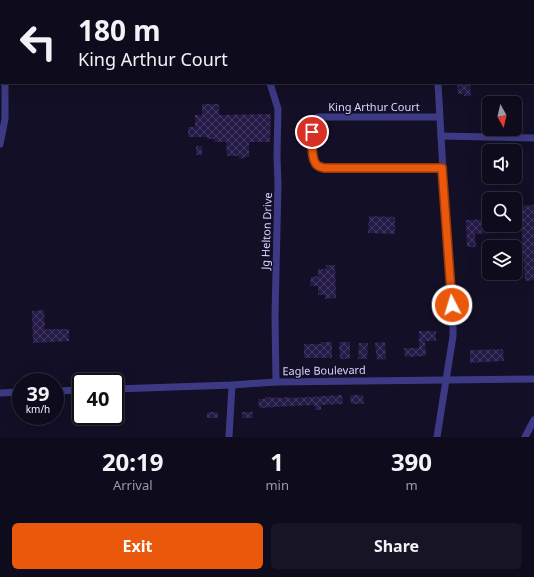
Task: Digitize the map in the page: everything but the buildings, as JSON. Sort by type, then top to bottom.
[{"type":"street","points":[[0,144],[5,119],[5,84]]},
{"type":"street","name":"Jg Helton Drive","points":[[270,84],[278,109],[275,316],[276,382]]},
{"type":"street","points":[[437,437],[453,336],[438,84]]},
{"type":"street","name":"King Arthur Court","points":[[440,117],[318,117],[314,121],[312,132],[313,159],[318,166],[324,168],[442,168]]},
{"type":"street","points":[[441,136],[534,138]]},
{"type":"street","name":"Eagle Boulevard","points":[[124,389],[276,382],[534,379]]},
{"type":"street","points":[[229,437],[232,385]]},
{"type":"street","points":[[0,392],[12,392]]},
{"type":"street","points":[[525,437],[534,420]]},
{"type":"route","points":[[312,132],[313,159],[318,166],[324,168],[442,168],[452,305]]}]
